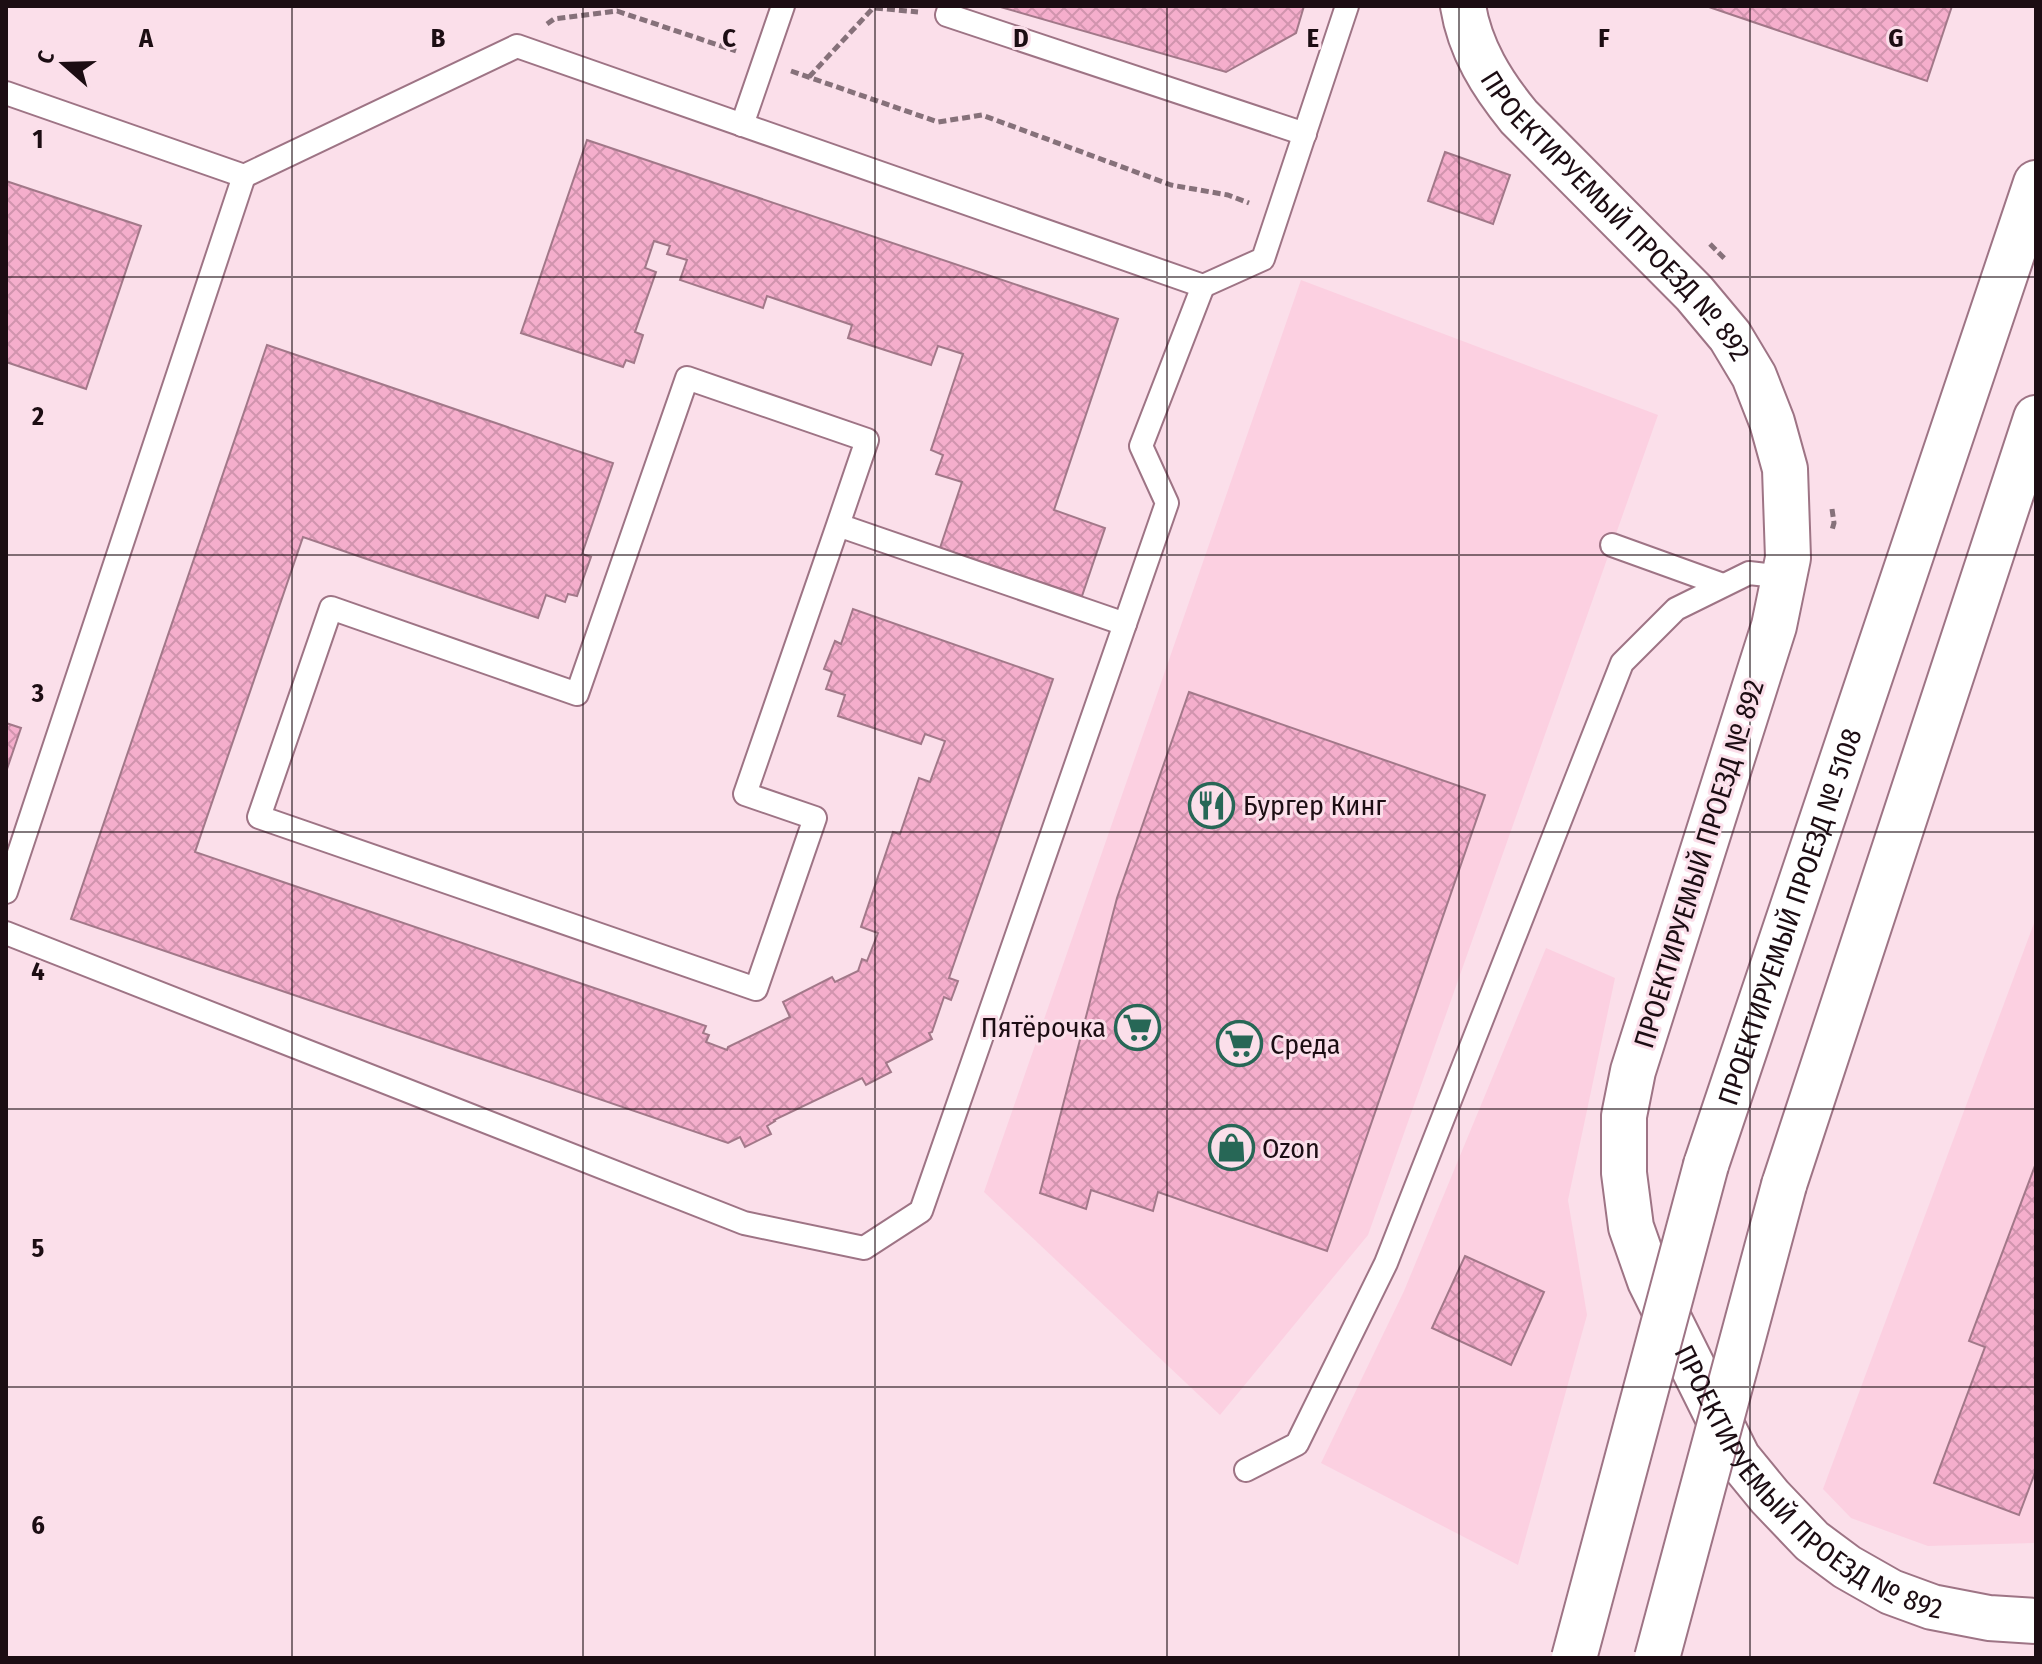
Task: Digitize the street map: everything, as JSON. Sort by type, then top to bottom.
[{"type":"main road","name":"ПРОЕКТИРУЕМЫЙ ПРОЕЗД № 892","points":[[1463,6],[1465,22],[1476,52],[1498,90],[1519,117],[1694,293],[1730,336],[1754,376],[1772,422],[1785,469],[1788,558],[1774,626],[1633,1071],[1624,1116],[1624,1173],[1631,1227],[1650,1281],[1738,1458],[1812,1541],[1847,1567],[1891,1592],[1932,1607],[1989,1618],[2036,1621]]},
{"type":"main road","name":"ПРОЕКТИРУЕМЫЙ ПРОЕЗД № 5108","points":[[1574,1658],[1706,1165],[2036,183]]},
{"type":"main road","points":[[1657,1658],[1784,1185],[2036,418]]},
{"type":"lane","points":[[742,125],[783,6]]},
{"type":"lane","points":[[6,93],[244,176],[517,46],[1203,286],[1263,259],[1347,6]]},
{"type":"lane","points":[[948,11],[1305,134]]},
{"type":"lane","points":[[6,892],[244,176]]},
{"type":"lane","points":[[6,933],[744,1223],[864,1248],[921,1211],[1167,503],[1141,446],[1203,286]]},
{"type":"lane","points":[[687,378],[867,440],[838,525],[745,794],[815,818],[756,989],[259,817],[331,608],[577,694],[687,378]]},
{"type":"lane","points":[[838,525],[1125,624]]},
{"type":"lane","points":[[1612,545],[1723,585]]},
{"type":"lane","points":[[1246,1470],[1297,1444],[1386,1263],[1622,663],[1676,609],[1749,573],[1785,577]]},
{"type":"path","points":[[809,77],[875,7],[948,11]]},
{"type":"path","points":[[517,46],[554,19],[617,11],[938,122],[982,115],[1171,185],[1228,195],[1278,213]]},
{"type":"shaded area","points":[[1301,280],[1658,415],[1368,1235],[1220,1415],[984,1192]]},
{"type":"shaded area","points":[[2036,918],[2036,1543],[1928,1546],[1851,1518],[1823,1489]]},
{"type":"shaded area","points":[[1546,948],[1615,978],[1568,1200],[1587,1315],[1518,1565],[1321,1463],[1404,1291]]},
{"type":"building","points":[[997,6],[1304,6],[1296,33],[1226,72]]},
{"type":"building","points":[[1706,6],[1952,6],[1927,81]]},
{"type":"building","points":[[587,140],[1118,319],[1054,510],[1105,528],[1082,596],[940,548],[962,482],[936,474],[943,455],[931,450],[963,354],[938,346],[931,365],[848,338],[852,325],[767,296],[763,308],[680,280],[687,260],[667,254],[670,246],[654,241],[645,268],[656,272],[635,332],[643,335],[634,363],[626,360],[623,367],[521,333]]},
{"type":"building","points":[[1445,152],[1510,175],[1493,224],[1428,201]]},
{"type":"building","points":[[6,181],[141,226],[86,389],[6,362]]},
{"type":"building","points":[[267,345],[613,463],[582,554],[591,557],[577,596],[568,594],[565,602],[546,595],[538,618],[303,537],[195,852],[706,1026],[703,1033],[709,1035],[706,1042],[727,1050],[790,1017],[783,1002],[832,977],[835,982],[858,971],[862,959],[867,961],[878,933],[861,927],[893,832],[900,834],[919,778],[930,782],[945,741],[925,734],[921,744],[838,716],[845,695],[826,689],[832,672],[824,669],[835,641],[841,644],[853,609],[1053,679],[949,978],[958,981],[951,1000],[944,997],[929,1033],[932,1039],[886,1063],[891,1072],[866,1085],[862,1078],[774,1120],[767,1126],[771,1134],[745,1147],[740,1137],[728,1143],[71,919]]},
{"type":"building","name":"Среда","points":[[1189,692],[1485,795],[1327,1251],[1158,1192],[1153,1211],[1091,1190],[1086,1209],[1040,1193],[1117,898]]},
{"type":"building","points":[[6,723],[21,728],[6,772]]},
{"type":"building","points":[[2036,1163],[2036,1470],[2019,1515],[1934,1483],[1985,1347],[1969,1341]]},
{"type":"building","points":[[1465,1256],[1544,1292],[1511,1365],[1432,1328]]},
{"type":"place","name":"Бургер Кинг","points":[[1212,805]]},
{"type":"place","name":"Пятёрочка","points":[[1137,1027]]},
{"type":"place","name":"Среда","points":[[1239,1044]]},
{"type":"place","name":"Ozon","points":[[1231,1148]]}]
